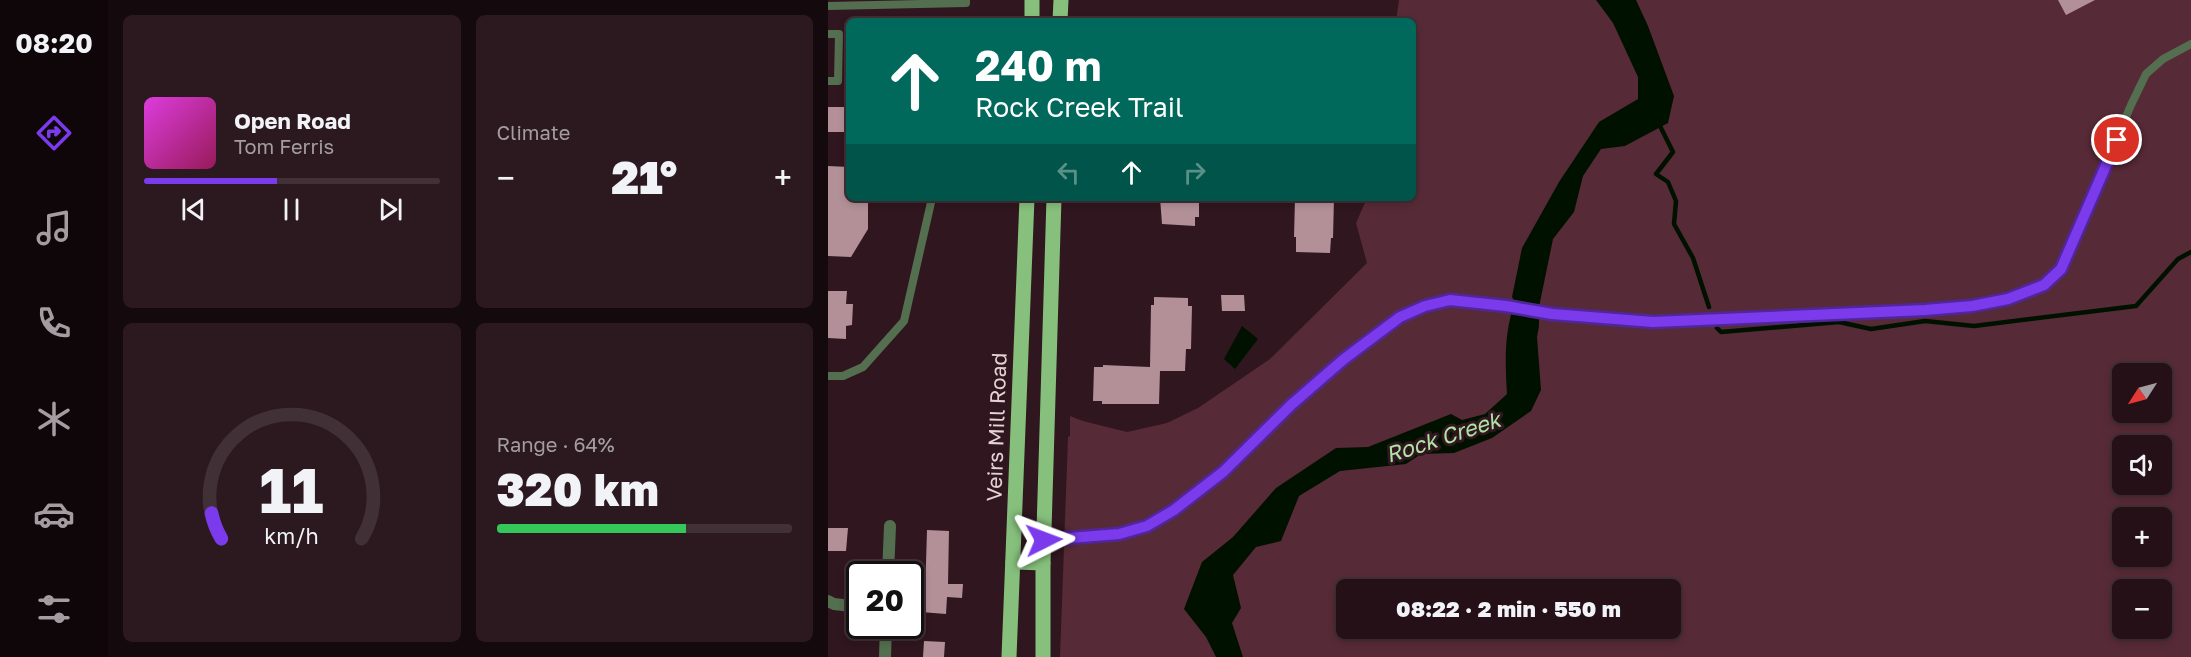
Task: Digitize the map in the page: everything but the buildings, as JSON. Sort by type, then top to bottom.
[{"type":"main road","points":[[1032,0],[1032,18]]},
{"type":"main road","points":[[1060,18],[1061,0]]},
{"type":"main road","name":"Veirs Mill Road","points":[[1009,657],[1026,201]]},
{"type":"main road","points":[[1043,657],[1043,563],[1054,201]]},
{"type":"main road","points":[[1013,562],[1043,563]]},
{"type":"street","points":[[889,561],[890,526]]},
{"type":"street","points":[[828,601],[846,605]]},
{"type":"street","points":[[885,657],[886,639]]},
{"type":"lane","points":[[828,6],[966,3],[966,0]]},
{"type":"lane","points":[[828,34],[839,34],[837,81],[828,81]]},
{"type":"lane","points":[[1044,540],[1119,534],[1147,526],[1174,510],[1223,472],[1291,405],[1344,359],[1400,317],[1425,306],[1450,300],[1509,306],[1541,313],[1653,322],[1972,306],[2008,299],[2044,285],[2061,269],[2146,74],[2163,59],[2191,44]]},
{"type":"lane","points":[[828,376],[843,376],[863,367],[904,321],[931,201]]},
{"type":"shaded area","points":[[1399,0],[2191,0],[2191,657],[1060,657],[1070,416],[1127,432],[1167,423],[1198,408],[1270,359],[1367,263],[1356,223],[1366,201],[1416,201],[1416,18],[1396,18]]},
{"type":"water","name":"Rock Creek","points":[[1596,0],[1636,0],[1674,96],[1668,123],[1625,146],[1601,149],[1583,176],[1574,212],[1553,239],[1539,307],[1537,337],[1541,390],[1531,411],[1492,438],[1454,453],[1421,454],[1406,464],[1340,471],[1299,496],[1281,541],[1256,547],[1233,575],[1241,608],[1232,623],[1243,657],[1216,657],[1206,637],[1184,609],[1202,562],[1233,537],[1276,488],[1336,448],[1368,447],[1451,414],[1462,420],[1485,414],[1507,394],[1507,336],[1515,302],[1512,297],[1522,248],[1559,182],[1599,122],[1638,99],[1638,77],[1613,23]]},
{"type":"water","points":[[1242,326],[1258,339],[1235,369],[1224,359]]},
{"type":"waterway","points":[[1658,122],[1673,152],[1656,174],[1668,182],[1676,201],[1674,224],[1693,258],[1709,307]]},
{"type":"waterway","points":[[1717,328],[1721,332],[1839,322],[1871,329],[1925,321],[1974,326],[2136,306],[2178,259],[2191,252]]},
{"type":"route","points":[[1044,540],[1119,534],[1137,530],[1174,510],[1223,472],[1291,405],[1344,359],[1400,317],[1425,306],[1450,300],[1506,306],[1541,313],[1653,322],[1925,310],[1972,306],[2008,299],[2044,285],[2061,269],[2117,140]]}]
